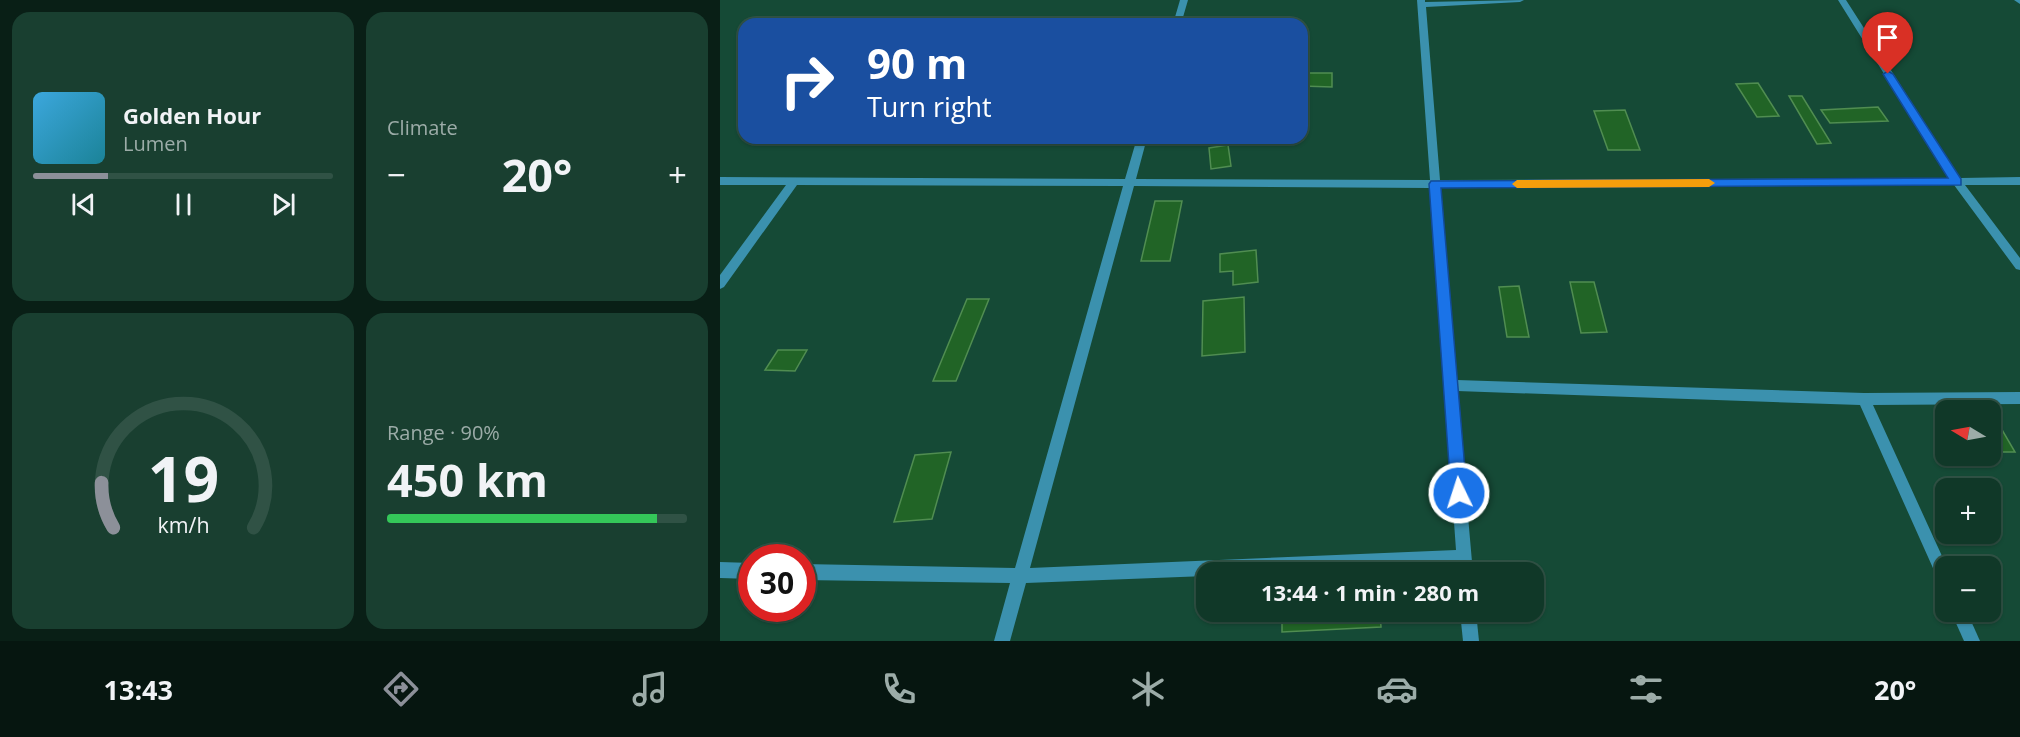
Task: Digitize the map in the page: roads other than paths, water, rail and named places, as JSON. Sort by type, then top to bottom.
[{"type":"street","points":[[1179,18],[1184,0]]},
{"type":"street","points":[[1465,562],[1421,2],[1520,0]]},
{"type":"street","points":[[1842,0],[1956,182],[2020,266]]},
{"type":"street","points":[[1002,641],[1140,144]]},
{"type":"street","points":[[720,181],[1435,184],[2020,182]]},
{"type":"street","points":[[720,284],[794,181]]},
{"type":"street","points":[[1451,385],[1864,399],[2020,398]]},
{"type":"street","points":[[1864,399],[1935,557]]},
{"type":"street","points":[[720,570],[738,571]]},
{"type":"street","points":[[816,572],[1021,576],[1196,572]]},
{"type":"street","points":[[1469,622],[1471,641]]},
{"type":"street","points":[[1963,622],[1972,641]]}]
